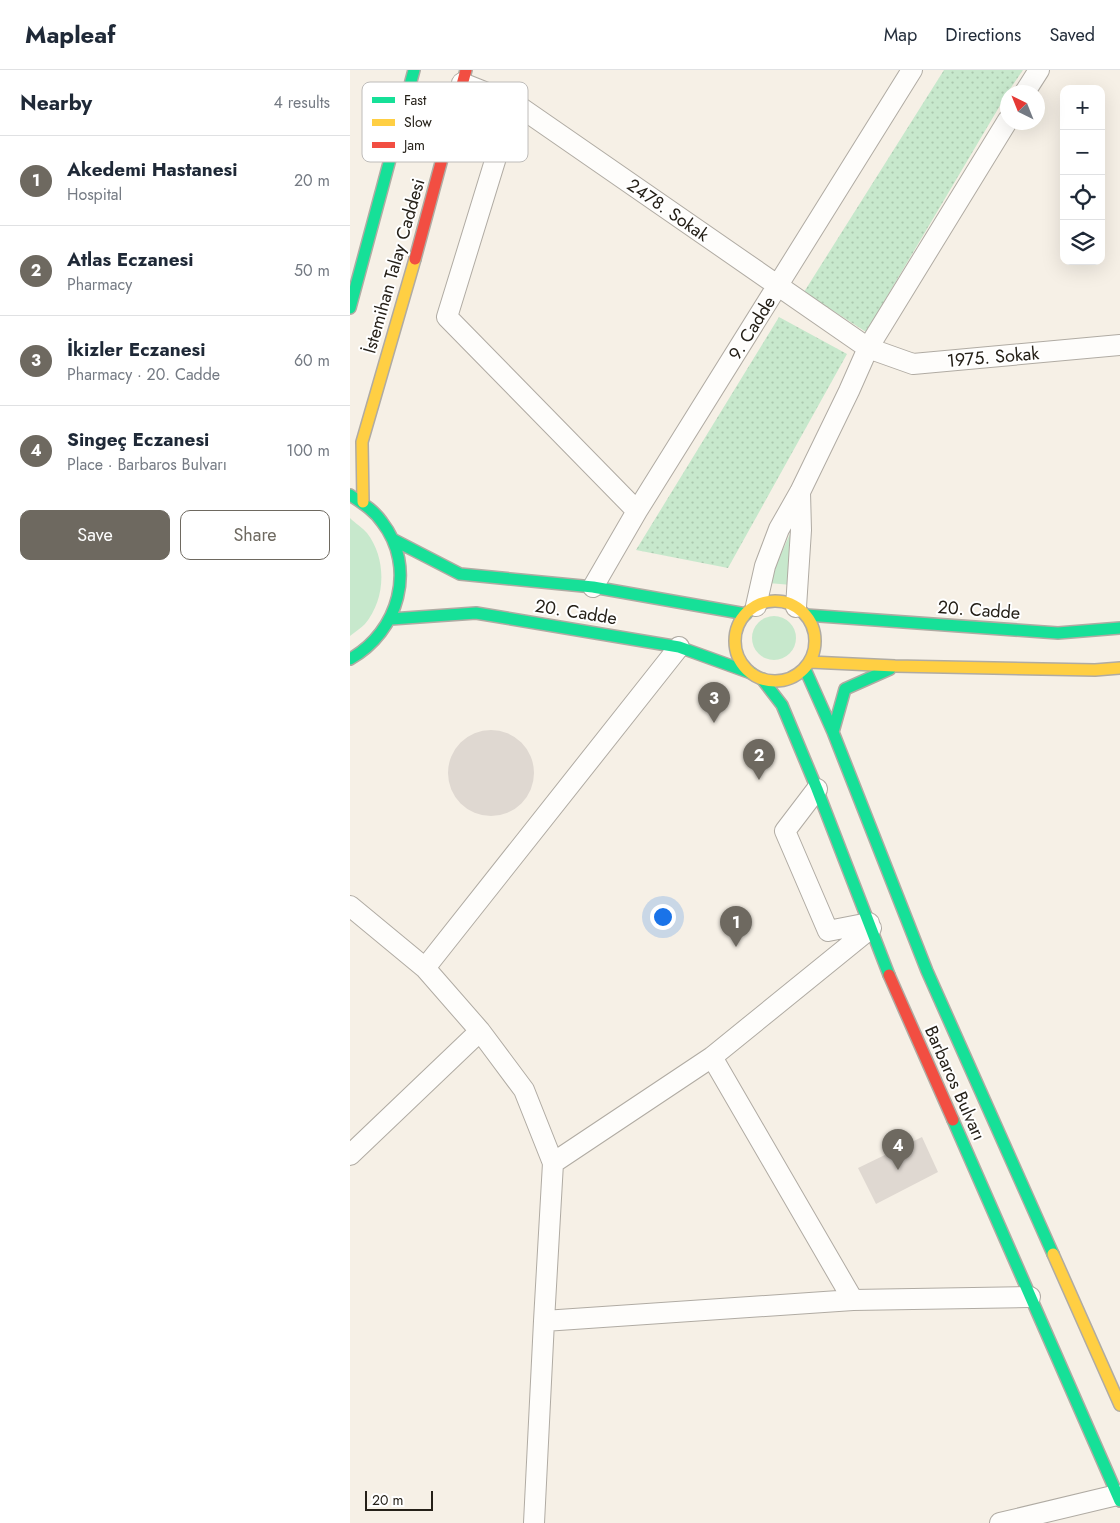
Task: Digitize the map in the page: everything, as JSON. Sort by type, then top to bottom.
[{"type":"street","name":"9. Cadde","points":[[594,587],[637,511],[912,70]]},
{"type":"street","points":[[1029,85],[1039,70]]},
{"type":"street","name":"2478. Sokak","points":[[528,113],[868,348]]},
{"type":"street","points":[[751,610],[776,538],[850,391],[868,348],[1002,130]]},
{"type":"street","name":"İstemihan Talay Caddesi","points":[[350,308],[389,162]]},
{"type":"street","name":"İstemihan Talay Caddesi","points":[[363,502],[362,442],[441,162]]},
{"type":"street","points":[[495,162],[447,317],[637,511]]},
{"type":"street","name":"1975. Sokak","points":[[868,348],[914,364],[1120,345]]},
{"type":"street","points":[[800,492],[801,611]]},
{"type":"street","points":[[350,495],[363,502],[382,519],[394,540],[401,564],[400,592],[391,619],[374,642],[351,660]]},
{"type":"street","points":[[394,540],[460,574],[594,587],[751,610]]},
{"type":"street","points":[[769,601],[783,602],[801,611],[812,626],[816,646],[807,666],[788,679],[775,681],[762,679],[751,673],[741,664],[736,651],[735,638],[738,625],[751,610],[769,601]]},
{"type":"street","name":"20. Cadde","points":[[801,611],[1058,633],[1120,628]]},
{"type":"street","name":"20. Cadde","points":[[391,619],[476,613],[679,647],[751,673]]},
{"type":"street","points":[[425,968],[679,647]]},
{"type":"street","points":[[807,666],[1095,670],[1120,668]]},
{"type":"street","name":"Barbaros Bulvarı","points":[[807,666],[927,971],[1120,1405]]},
{"type":"street","points":[[833,732],[845,689],[895,666]]},
{"type":"street","name":"Barbaros Bulvarı","points":[[762,679],[782,705],[817,789],[890,977],[1119,1498]]},
{"type":"street","points":[[817,789],[785,831],[828,932],[870,926]]},
{"type":"street","points":[[350,906],[425,968],[480,1031],[524,1090],[553,1163],[534,1523]]},
{"type":"street","points":[[553,1163],[712,1057],[870,926]]},
{"type":"street","points":[[350,1155],[480,1031]]},
{"type":"street","points":[[712,1057],[853,1300]]},
{"type":"street","points":[[544,1321],[853,1300],[1030,1297]]},
{"type":"street","points":[[1000,1523],[1119,1498]]},
{"type":"green space","points":[[944,70],[1023,70],[1013,85],[1000,85],[1000,106],[866,332],[804,292]]},
{"type":"green space","points":[[779,317],[847,354],[728,568],[636,550]]},
{"type":"green space","points":[[350,518],[365,531],[374,543],[381,567],[381,579],[377,603],[372,614],[365,624],[350,636]]},
{"type":"green space","points":[[793,527],[792,585],[768,583]]},
{"type":"green space","points":[[774,616],[786,620],[792,626],[796,638],[792,650],[786,656],[774,660],[762,656],[756,650],[752,638],[756,626],[762,620]]},
{"type":"building","points":[[491,730],[507,733],[515,737],[527,749],[531,757],[534,773],[531,789],[527,797],[515,809],[507,813],[491,816],[475,813],[467,809],[455,797],[451,789],[448,773],[451,757],[455,749],[467,737],[475,733]]},
{"type":"building","points":[[922,1137],[938,1172],[876,1204],[858,1168]]},
{"type":"traffic: fast","points":[[411,82],[414,70]]},
{"type":"traffic: fast","points":[[350,308],[389,162]]},
{"type":"traffic: fast","points":[[350,495],[372,510],[393,540],[399,559],[400,578],[398,597],[391,616],[381,633],[367,647],[350,659]]},
{"type":"traffic: fast","points":[[394,540],[460,574],[593,587],[746,614]]},
{"type":"traffic: fast","points":[[391,619],[476,613],[679,647],[751,673]]},
{"type":"traffic: fast","points":[[806,615],[1058,633],[1120,628]]},
{"type":"traffic: fast","points":[[805,669],[833,732],[927,971],[1053,1254]]},
{"type":"traffic: fast","points":[[833,732],[845,689],[890,669]]},
{"type":"traffic: fast","points":[[762,679],[782,705],[817,789],[889,975]]},
{"type":"traffic: fast","points":[[953,1120],[1120,1501]]},
{"type":"traffic: slow","points":[[363,502],[362,442],[415,259]]},
{"type":"traffic: slow","points":[[775,601],[790,604],[803,613],[812,626],[815,641],[812,656],[803,669],[790,678],[775,681],[760,678],[747,669],[738,656],[735,641],[738,626],[747,613],[760,604],[775,601]]},
{"type":"traffic: slow","points":[[810,662],[895,666],[1095,670],[1120,668]]},
{"type":"traffic: slow","points":[[1053,1254],[1120,1405]]},
{"type":"traffic: jam","points":[[463,82],[466,70]]},
{"type":"traffic: jam","points":[[415,259],[441,162]]},
{"type":"traffic: jam","points":[[889,975],[953,1120]]},
{"type":"place","name":"İkizler Eczanesi","points":[[714,723]]},
{"type":"place","name":"Atlas Eczanesi","points":[[759,780]]},
{"type":"place","name":"Akedemi Hastanesi","points":[[736,947]]},
{"type":"place","name":"Singeç Eczanesi","points":[[898,1170]]}]
